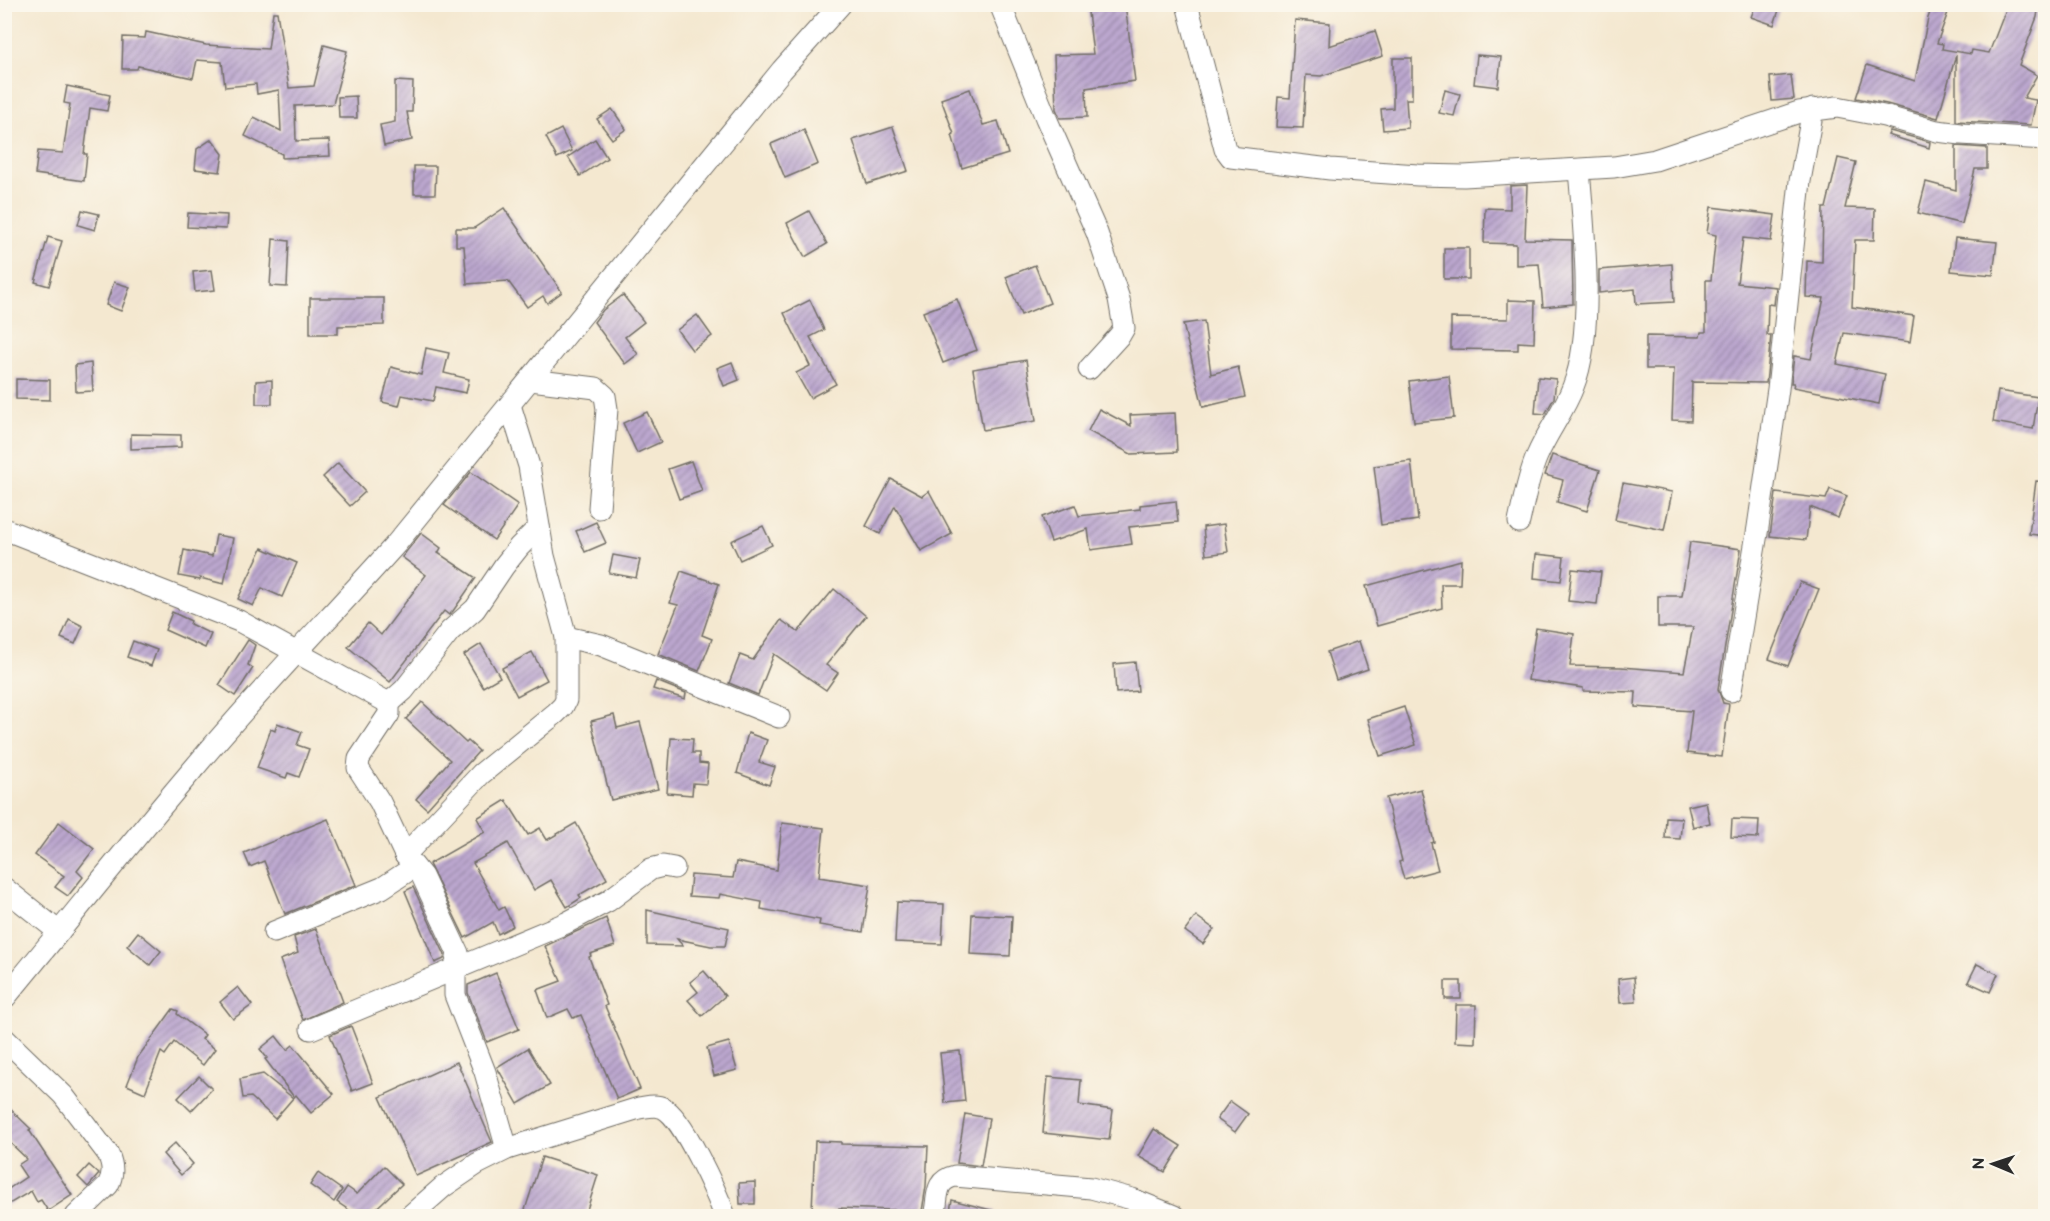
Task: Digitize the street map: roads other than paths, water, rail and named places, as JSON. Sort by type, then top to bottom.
[{"type":"street","points":[[4,999],[196,765],[295,652],[339,608],[396,544],[782,70],[841,4]]},
{"type":"street","points":[[1000,4],[1046,118],[1097,233],[1119,299],[1124,328],[1089,369]]},
{"type":"street","points":[[1187,4],[1225,149],[1231,157],[1330,169],[1418,175],[1464,176],[1579,170],[1655,160],[1813,109],[1850,109],[1937,131],[2046,139]]},
{"type":"street","points":[[1731,691],[1762,504],[1779,378],[1802,168],[1813,109]]},
{"type":"street","points":[[1519,522],[1536,457],[1574,386],[1581,358],[1585,323],[1585,283],[1579,170]]},
{"type":"street","points":[[531,380],[596,388],[605,396],[607,410],[599,507]]},
{"type":"street","points":[[274,932],[382,888],[410,861],[481,774],[563,706],[567,685],[566,636],[544,556],[529,466],[510,405]]},
{"type":"street","points":[[388,704],[404,690],[450,631],[475,609],[504,566],[539,527]]},
{"type":"street","points":[[4,529],[239,621],[381,698],[388,704],[389,714],[361,756],[358,766],[385,811],[410,861],[422,876],[458,952],[455,969],[455,995],[485,1072],[507,1149]]},
{"type":"street","points":[[566,636],[601,645],[779,717]]},
{"type":"street","points":[[311,1029],[576,918],[608,901],[651,868],[663,866],[674,868]]},
{"type":"street","points":[[4,888],[59,932]]},
{"type":"street","points":[[4,1038],[63,1095],[112,1162],[111,1179],[108,1185],[76,1216]]},
{"type":"street","points":[[410,1216],[443,1187],[477,1164],[507,1149],[652,1106],[663,1108],[676,1121],[692,1145],[725,1216]]},
{"type":"street","points":[[934,1216],[940,1184],[955,1176],[1091,1188],[1122,1195],[1174,1216]]}]
